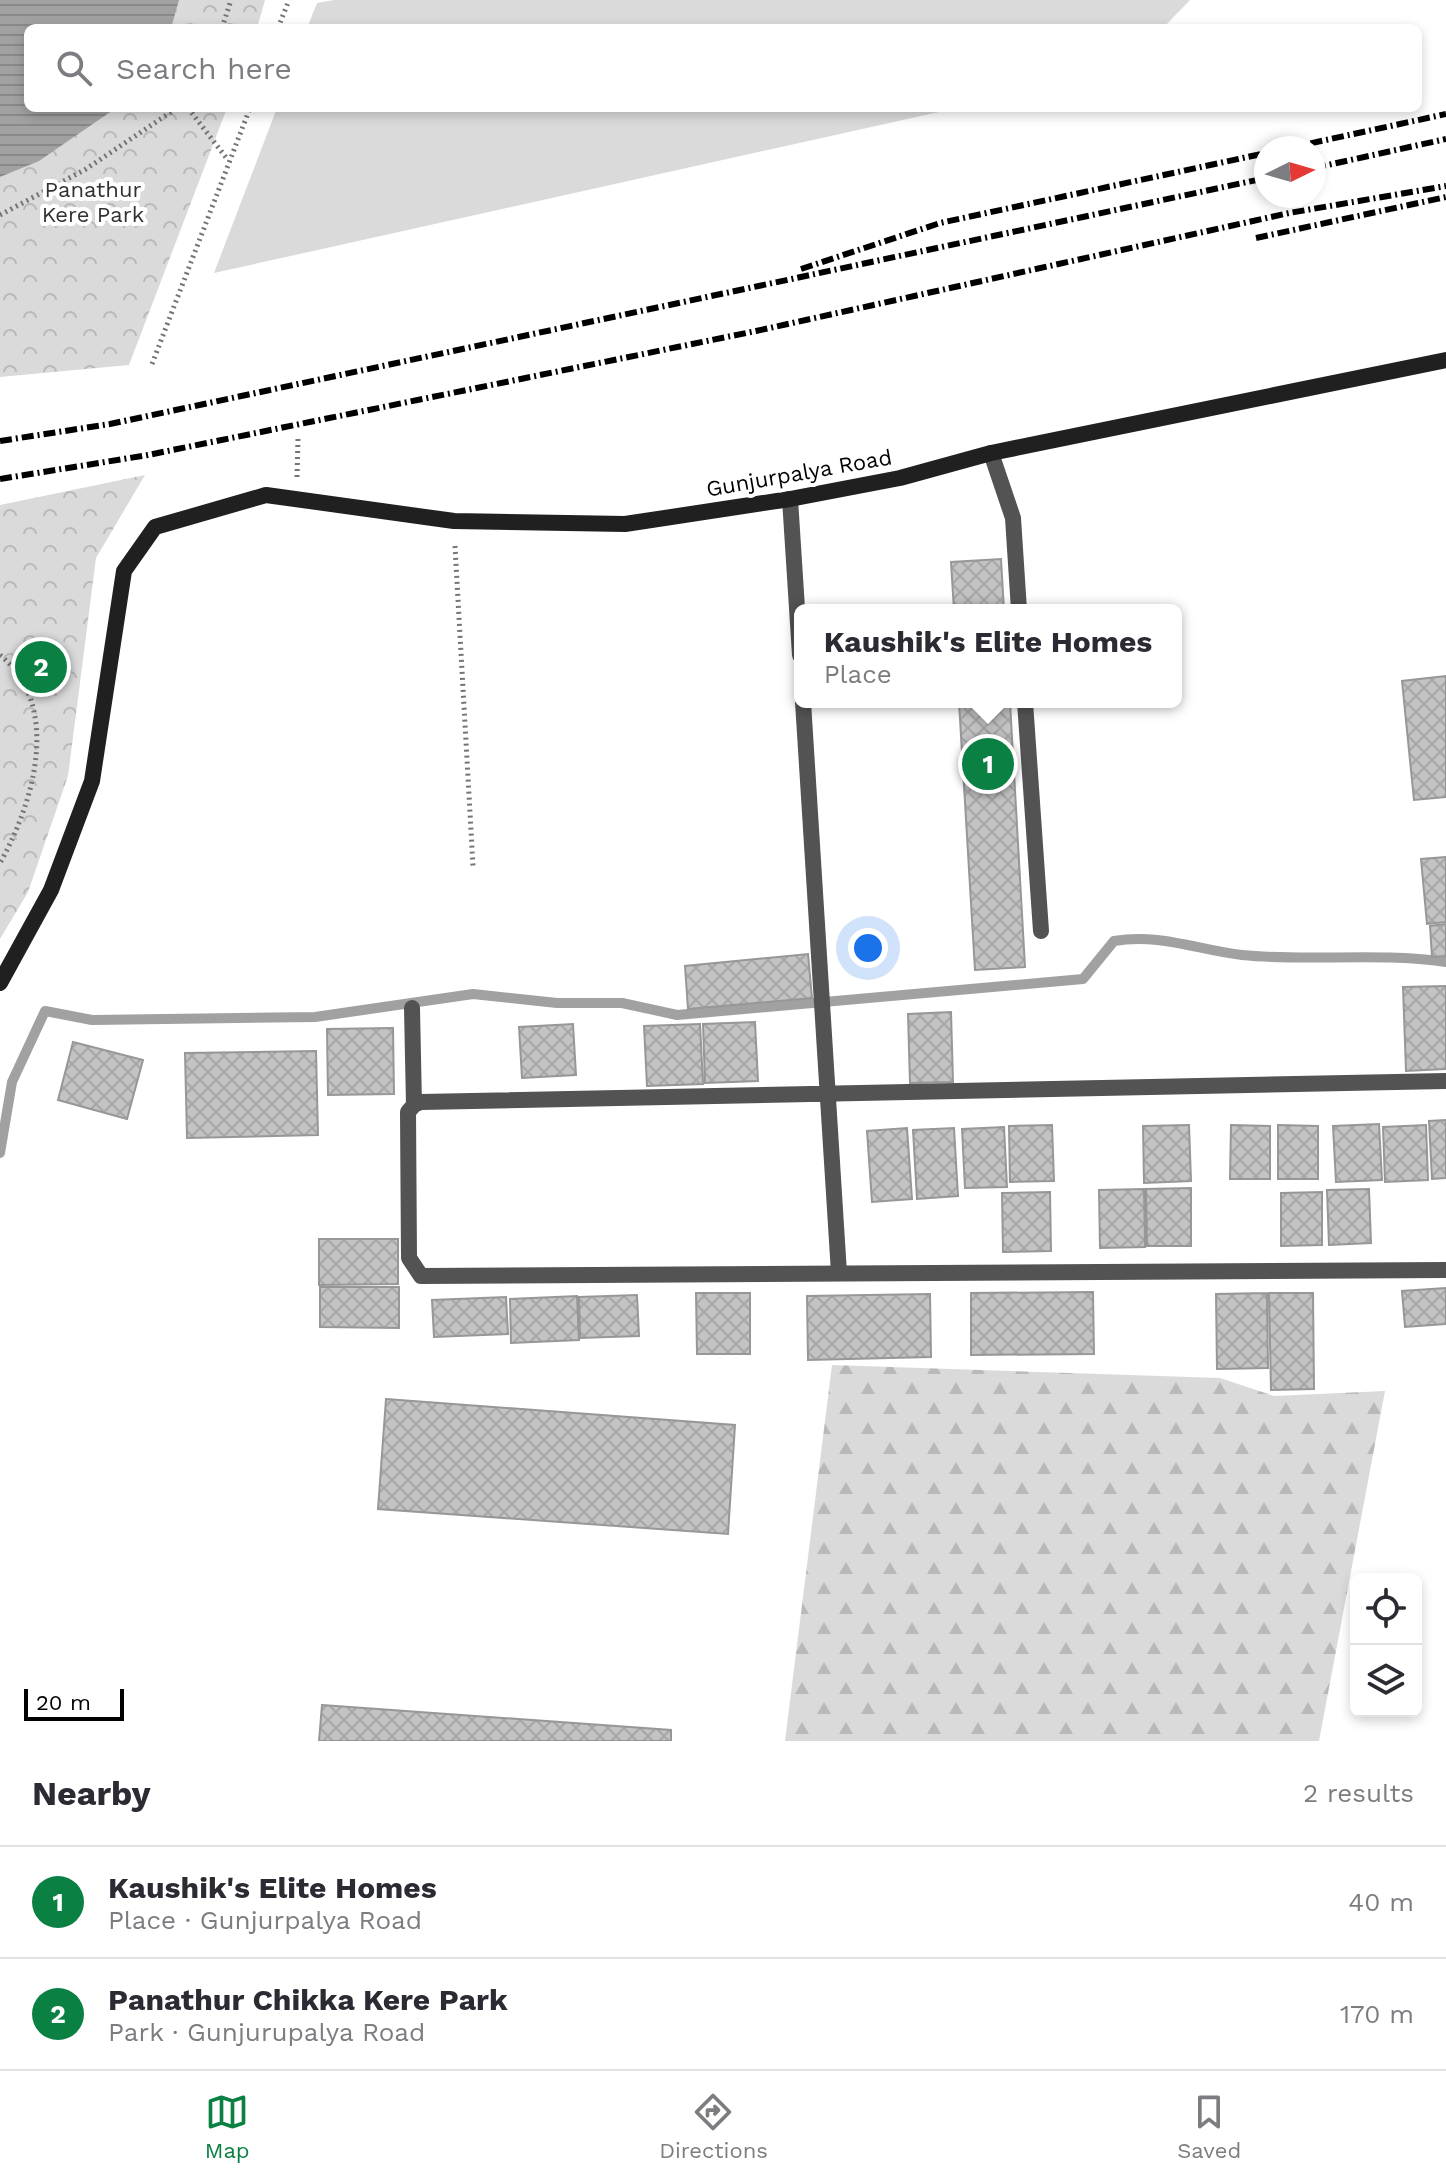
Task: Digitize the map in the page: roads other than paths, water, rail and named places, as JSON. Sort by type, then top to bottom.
[{"type":"street","name":"Gunjurpalya Road","points":[[0,983],[51,890],[92,781],[124,571],[155,527],[266,495],[454,521],[625,524],[790,499],[900,478],[991,453],[1446,360]]},
{"type":"street","points":[[991,453],[1013,518],[1019,604]]},
{"type":"street","points":[[790,499],[797,604]]},
{"type":"street","points":[[803,708],[839,1273]]},
{"type":"street","points":[[1025,708],[1041,931]]},
{"type":"street","points":[[412,1008],[414,1105]]},
{"type":"street","points":[[1446,1081],[436,1102],[414,1105],[408,1112],[409,1258],[421,1276],[1446,1270]]},
{"type":"waterway","points":[[0,1153],[12,1082],[45,1011],[92,1020],[315,1017],[473,994],[557,1003],[622,1003],[677,1015],[1083,979],[1114,941],[1131,939],[1267,957],[1394,958],[1446,962]]},
{"type":"railway","points":[[1326,140],[1446,114]]},
{"type":"railway","points":[[1326,165],[1446,139]]},
{"type":"railway","points":[[801,269],[940,223],[1254,156]]},
{"type":"railway","points":[[0,441],[110,424],[1254,181]]},
{"type":"railway","points":[[0,479],[148,455],[756,331],[1289,213],[1446,186]]},
{"type":"railway","points":[[1256,238],[1446,197]]},
{"type":"place","name":"Panathur Chikka Kere Park","points":[[41,667]]},
{"type":"place","name":"Kaushik's Elite Homes","points":[[988,764]]},
{"type":"park label","name":"Panathur Kere Park","points":[[93,202]]}]
